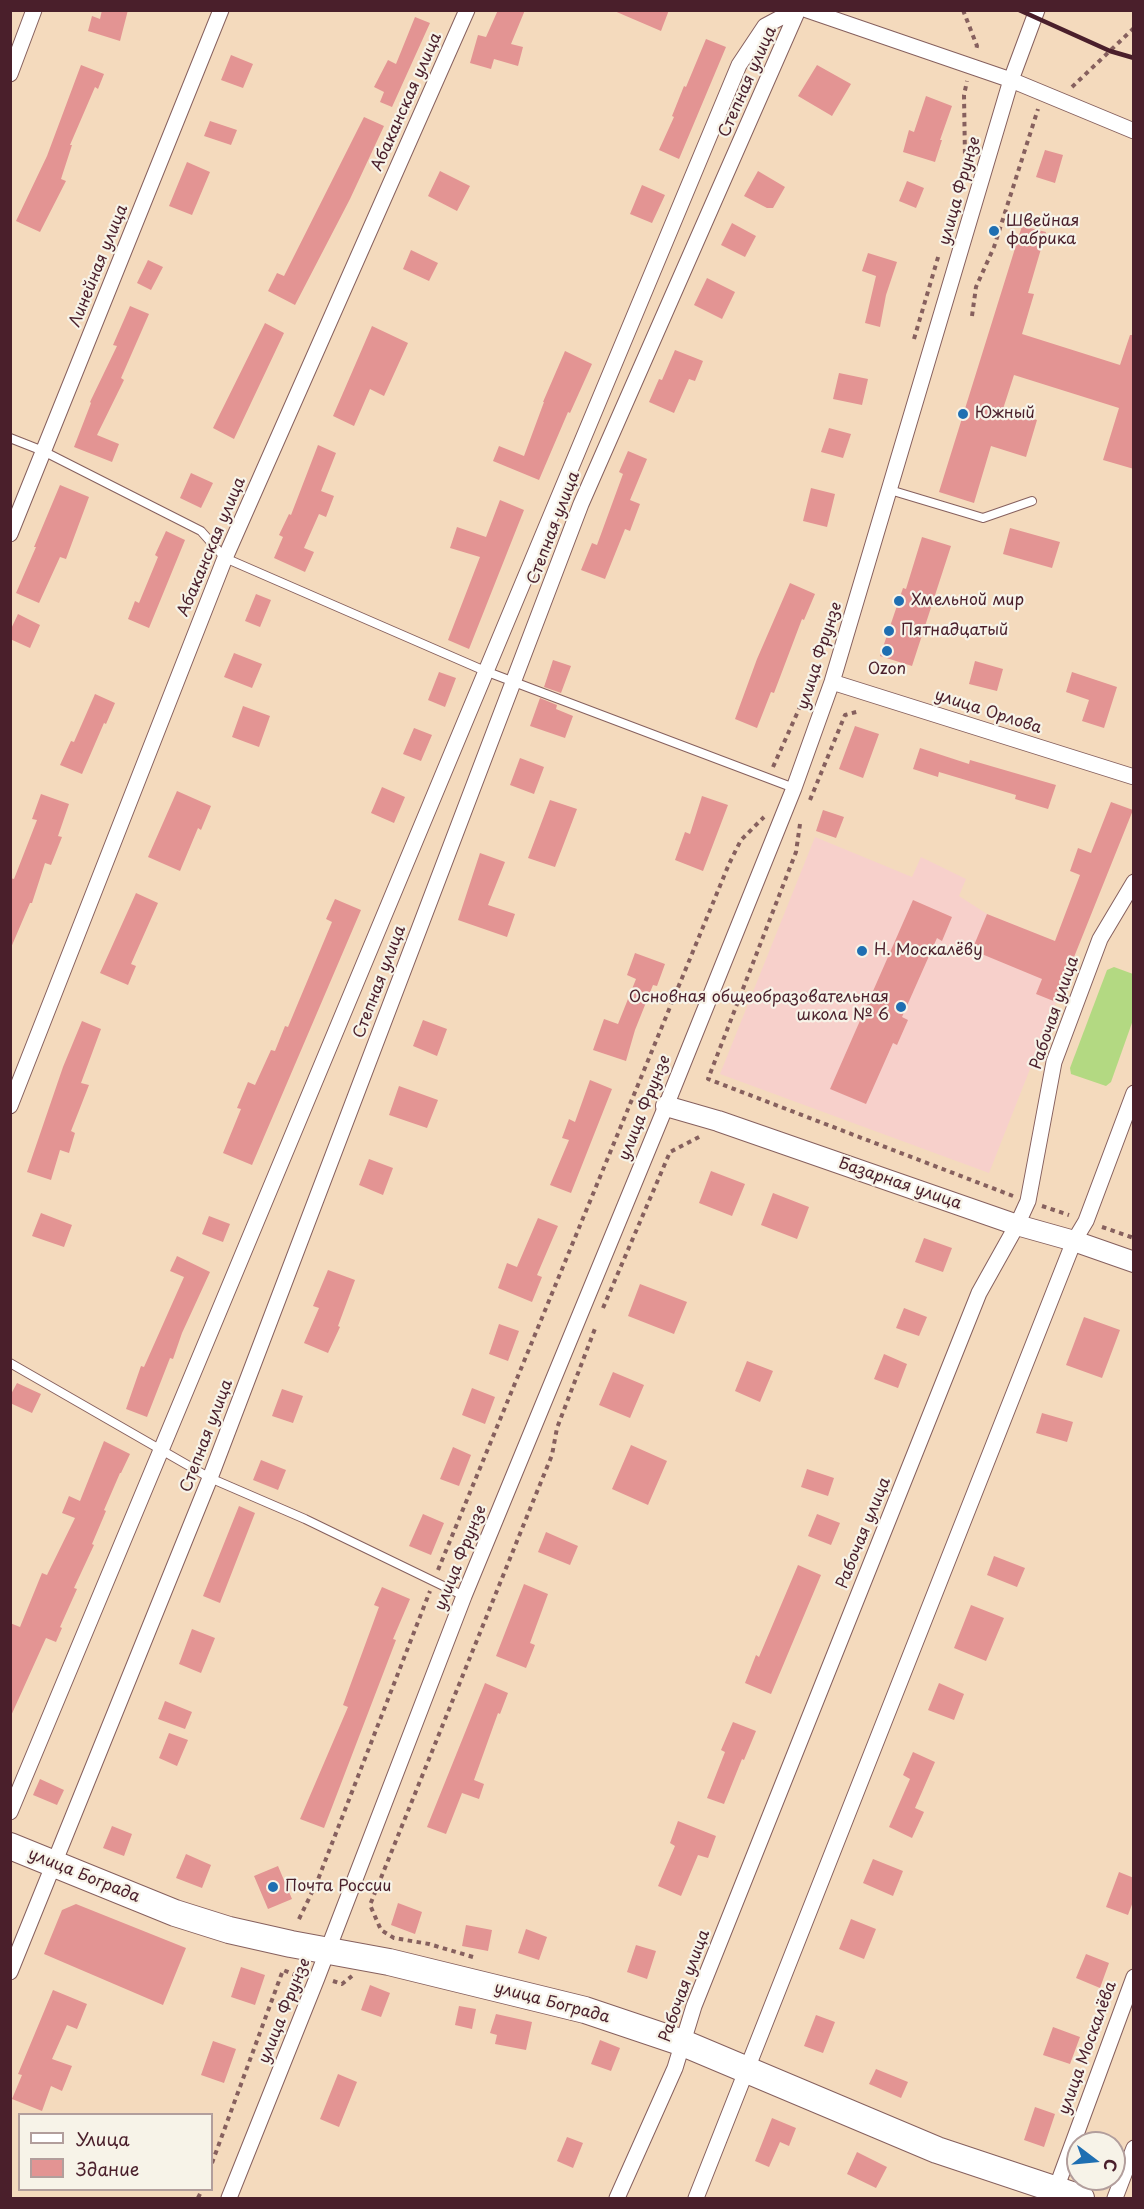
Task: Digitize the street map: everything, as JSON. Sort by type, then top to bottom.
[{"type":"main road","name":"улица Бограда","points":[[10,1846],[175,1913],[229,1930],[389,1962],[574,2007],[683,2043],[937,2150],[1053,2195],[1081,2199]]},
{"type":"street","points":[[10,74],[34,10]]},
{"type":"street","name":"Линейная улица","points":[[10,534],[221,10]]},
{"type":"street","name":"Абаканская улица","points":[[10,1106],[225,558],[467,10]]},
{"type":"street","name":"Степная улица","points":[[10,1812],[739,65],[765,26],[797,10]]},
{"type":"street","name":"Степная улица","points":[[10,1972],[210,1478],[581,504],[797,10]]},
{"type":"street","points":[[807,10],[1011,80],[1134,131]]},
{"type":"street","name":"улица Фрунзе","points":[[230,2199],[464,1596],[794,788],[832,682],[1011,80],[1037,10]]},
{"type":"street","name":"улица Орлова","points":[[832,682],[1134,777]]},
{"type":"street","name":"Рабочая улица","points":[[617,2199],[675,2068],[698,1995],[979,1293],[1028,1202],[1054,1062],[1100,939],[1134,882]]},
{"type":"street","points":[[696,2199],[1074,1241],[1086,1221],[1134,1093]]},
{"type":"street","name":"Базарная улица","points":[[666,1106],[718,1121],[1017,1225],[1074,1241],[1134,1262]]},
{"type":"street","name":"улица Москалёва","points":[[1053,2195],[1134,1977]]},
{"type":"street","points":[[1115,2199],[1134,2148]]},
{"type":"lane","points":[[10,438],[44,452],[201,531],[225,558],[485,671],[794,788]]},
{"type":"lane","points":[[890,490],[983,518],[1032,501]]},
{"type":"lane","points":[[10,1363],[210,1478],[305,1519],[464,1596]]},
{"type":"path","points":[[958,190],[964,158],[964,95],[977,46],[963,10]]},
{"type":"path","points":[[972,316],[976,287],[994,247],[1030,130],[1044,93],[1069,90],[1134,28]]},
{"type":"path","points":[[913,341],[940,252]]},
{"type":"path","points":[[768,777],[813,678]]},
{"type":"path","points":[[808,804],[845,716],[860,711]]},
{"type":"path","points":[[299,1919],[317,1882],[434,1581],[729,864],[741,840],[768,814]]},
{"type":"path","points":[[804,815],[799,826],[796,852],[708,1079],[1028,1202],[1134,1238]]},
{"type":"path","points":[[602,1312],[670,1152],[700,1135],[707,1137]]},
{"type":"path","points":[[370,1905],[552,1455],[557,1428],[597,1323]]},
{"type":"path","points":[[213,2160],[283,1970],[298,1976]]},
{"type":"path","points":[[330,1980],[342,1984],[354,1975]]},
{"type":"shaded area","name":"Основная общеобразовательная школа № 6","points":[[815,837],[912,877],[921,857],[966,879],[959,896],[987,914],[1077,950],[989,1173],[720,1074]]},
{"type":"green space","points":[[1114,967],[1133,974],[1133,1020],[1111,1082],[1106,1086],[1071,1074],[1070,1068],[1107,970]]},
{"type":"building","points":[[102,10],[128,10],[120,41],[88,31],[92,16],[100,19]]},
{"type":"building","points":[[498,10],[525,10],[511,44],[523,47],[518,66],[494,59],[491,69],[470,63],[478,35],[486,37]]},
{"type":"building","points":[[612,10],[669,10],[661,31]]},
{"type":"building","points":[[415,17],[430,23],[392,107],[380,102],[384,92],[374,87],[388,60],[396,64]]},
{"type":"building","points":[[706,39],[726,47],[679,159],[659,150],[674,117],[672,116],[684,86],[686,87]]},
{"type":"building","points":[[231,55],[253,64],[243,88],[221,80]]},
{"type":"building","points":[[81,65],[104,74],[98,89],[95,87],[70,145],[72,145],[61,179],[66,181],[40,232],[16,221],[47,156]]},
{"type":"building","points":[[817,65],[851,84],[832,116],[798,96]]},
{"type":"building","points":[[926,96],[952,106],[935,162],[903,152],[909,130],[914,132]]},
{"type":"building","points":[[364,117],[384,126],[350,199],[295,305],[268,291],[277,273],[284,276]]},
{"type":"building","points":[[210,121],[237,130],[231,145],[204,136]]},
{"type":"building","points":[[1045,150],[1063,155],[1055,183],[1036,177]]},
{"type":"building","points":[[187,162],[210,172],[192,215],[169,206]]},
{"type":"building","points":[[440,171],[470,186],[457,211],[428,196]]},
{"type":"building","points":[[758,171],[785,187],[773,208],[767,208],[744,196]]},
{"type":"building","points":[[907,181],[924,188],[916,208],[899,201]]},
{"type":"building","points":[[642,185],[665,195],[652,223],[630,214]]},
{"type":"building","points":[[732,223],[756,236],[745,257],[721,245]]},
{"type":"building","points":[[1022,226],[1046,232],[1028,293],[1034,294],[1022,334],[1120,365],[1130,335],[1134,335],[1134,469],[1103,460],[1119,408],[1014,375],[1003,409],[1037,420],[1026,457],[991,446],[974,503],[939,492]]},
{"type":"building","points":[[411,250],[438,263],[429,281],[403,269]]},
{"type":"building","points":[[868,253],[897,262],[886,295],[880,327],[865,323],[876,276],[862,271]]},
{"type":"building","points":[[148,260],[163,267],[151,290],[137,283]]},
{"type":"building","points":[[707,278],[735,292],[722,319],[694,305]]},
{"type":"building","points":[[130,306],[149,314],[121,378],[124,380],[97,435],[119,444],[112,462],[74,447],[90,402],[117,346],[113,345]]},
{"type":"building","points":[[265,323],[284,333],[234,439],[213,428]]},
{"type":"building","points":[[372,326],[408,343],[384,396],[370,389],[354,426],[333,416]]},
{"type":"building","points":[[675,350],[703,361],[695,381],[689,379],[674,413],[649,402]]},
{"type":"building","points":[[565,351],[592,364],[570,413],[568,412],[539,480],[493,461],[499,446],[524,456],[543,402]]},
{"type":"building","points":[[839,373],[868,379],[862,405],[833,399]]},
{"type":"building","points":[[829,428],[851,434],[843,458],[821,452]]},
{"type":"building","points":[[318,445],[336,453],[321,491],[334,496],[326,517],[319,514],[304,548],[314,552],[305,572],[274,558],[283,537],[279,535],[289,514],[291,515]]},
{"type":"building","points":[[628,451],[647,459],[630,500],[640,504],[630,531],[625,529],[605,579],[581,570],[592,543],[597,545],[623,474],[619,472]]},
{"type":"building","points":[[191,473],[213,483],[201,508],[180,498]]},
{"type":"building","points":[[60,485],[89,497],[66,559],[60,557],[39,603],[16,593]]},
{"type":"building","points":[[811,488],[835,494],[827,527],[803,521]]},
{"type":"building","points":[[500,500],[524,510],[469,649],[448,640],[480,557],[450,548],[457,527],[486,537]]},
{"type":"building","points":[[1010,528],[1060,542],[1052,568],[1003,554]]},
{"type":"building","points":[[166,531],[185,540],[149,628],[128,619],[135,601],[139,603],[158,557],[155,555]]},
{"type":"building","points":[[922,537],[951,546],[912,666],[880,656],[903,588],[906,589]]},
{"type":"building","points":[[790,583],[815,594],[804,620],[802,619],[774,693],[771,692],[757,728],[735,719],[757,659]]},
{"type":"building","points":[[256,594],[271,600],[260,627],[245,621]]},
{"type":"building","points":[[18,614],[40,625],[30,648],[10,639],[10,631]]},
{"type":"building","points":[[234,653],[262,664],[252,688],[224,677]]},
{"type":"building","points":[[553,660],[571,666],[561,693],[544,687]]},
{"type":"building","points":[[975,661],[1003,669],[997,691],[969,684]]},
{"type":"building","points":[[439,672],[456,678],[445,707],[428,700]]},
{"type":"building","points":[[1072,672],[1117,687],[1104,728],[1082,721],[1089,700],[1066,692]]},
{"type":"building","points":[[95,694],[115,703],[82,774],[60,765],[71,741],[74,742]]},
{"type":"building","points":[[540,698],[557,705],[556,709],[573,716],[565,738],[530,726]]},
{"type":"building","points":[[243,706],[270,716],[259,747],[232,737]]},
{"type":"building","points":[[855,726],[879,734],[863,778],[839,769]]},
{"type":"building","points":[[414,728],[432,735],[421,761],[403,754]]},
{"type":"building","points":[[920,748],[969,764],[970,760],[1056,785],[1048,809],[1015,799],[1016,795],[939,772],[938,777],[913,769]]},
{"type":"building","points":[[520,758],[544,767],[534,794],[510,785]]},
{"type":"building","points":[[382,787],[405,797],[394,823],[371,813]]},
{"type":"building","points":[[177,791],[211,806],[201,830],[198,828],[180,871],[148,857]]},
{"type":"building","points":[[41,794],[69,804],[58,836],[62,837],[51,865],[45,863],[32,903],[30,903],[10,950],[10,878],[14,879],[37,820],[32,819]]},
{"type":"building","points":[[702,796],[728,805],[703,871],[675,860],[685,832],[690,834]]},
{"type":"building","points":[[550,800],[577,809],[555,867],[528,858]]},
{"type":"building","points":[[1111,802],[1133,810],[1056,1002],[1036,994],[1042,979],[972,950],[987,914],[1055,941],[1080,875],[1070,871],[1078,848],[1091,853]]},
{"type":"building","points":[[823,810],[844,817],[836,838],[816,831]]},
{"type":"building","points":[[480,853],[505,862],[488,905],[515,914],[507,937],[458,920]]},
{"type":"building","points":[[136,893],[158,903],[131,964],[136,966],[128,985],[100,973]]},
{"type":"building","points":[[335,899],[361,910],[252,1165],[223,1153],[241,1109],[237,1108],[248,1082],[255,1085],[271,1050],[275,1051],[285,1026],[288,1027],[332,922],[326,919]]},
{"type":"building","points":[[913,900],[952,917],[942,941],[937,938],[902,1017],[908,1020],[897,1045],[893,1043],[866,1104],[830,1089]]},
{"type":"building","points":[[635,953],[665,964],[657,986],[653,985],[635,1030],[626,1061],[593,1050],[604,1019],[618,1024],[636,979],[627,975]]},
{"type":"building","points":[[423,1020],[447,1029],[437,1056],[413,1046]]},
{"type":"building","points":[[82,1021],[101,1029],[81,1083],[89,1085],[71,1131],[75,1133],[69,1153],[60,1150],[51,1180],[27,1172],[63,1067]]},
{"type":"building","points":[[590,1080],[612,1089],[571,1193],[550,1185],[569,1140],[562,1138],[569,1119],[575,1122]]},
{"type":"building","points":[[399,1086],[438,1100],[427,1128],[389,1115]]},
{"type":"building","points":[[369,1159],[393,1168],[383,1195],[359,1185]]},
{"type":"building","points":[[711,1171],[745,1184],[732,1216],[699,1203]]},
{"type":"building","points":[[773,1193],[809,1207],[797,1239],[761,1225]]},
{"type":"building","points":[[41,1213],[72,1225],[64,1247],[32,1236]]},
{"type":"building","points":[[209,1216],[230,1224],[223,1242],[202,1234]]},
{"type":"building","points":[[538,1218],[558,1226],[537,1275],[542,1277],[532,1302],[498,1288],[507,1263],[517,1267]]},
{"type":"building","points":[[924,1238],[952,1248],[943,1272],[915,1262]]},
{"type":"building","points":[[177,1256],[210,1272],[182,1333],[173,1359],[170,1358],[147,1417],[126,1409],[141,1366],[144,1367],[184,1277],[170,1271]]},
{"type":"building","points":[[328,1270],[355,1280],[338,1326],[340,1327],[328,1353],[304,1343],[319,1308],[313,1306]]},
{"type":"building","points":[[640,1284],[687,1302],[674,1334],[628,1316]]},
{"type":"building","points":[[904,1308],[927,1317],[919,1336],[896,1328]]},
{"type":"building","points":[[1084,1317],[1120,1330],[1102,1378],[1066,1365]]},
{"type":"building","points":[[499,1324],[519,1331],[508,1361],[489,1354]]},
{"type":"building","points":[[884,1354],[907,1364],[898,1388],[874,1379]]},
{"type":"building","points":[[747,1361],[773,1371],[760,1402],[735,1391]]},
{"type":"building","points":[[613,1372],[644,1385],[630,1418],[599,1405]]},
{"type":"building","points":[[17,1383],[41,1394],[32,1413],[10,1403],[10,1396]]},
{"type":"building","points":[[472,1388],[495,1397],[485,1424],[462,1415]]},
{"type":"building","points":[[282,1389],[303,1396],[293,1423],[272,1416]]},
{"type":"building","points":[[1042,1413],[1073,1422],[1067,1442],[1036,1433]]},
{"type":"building","points":[[104,1441],[130,1454],[104,1510],[106,1511],[92,1544],[94,1545],[74,1588],[77,1589],[60,1627],[62,1628],[56,1642],[46,1638],[10,1718],[10,1623],[20,1627],[42,1573],[47,1575],[75,1518],[62,1513],[69,1496],[80,1501]]},
{"type":"building","points":[[631,1445],[667,1461],[648,1505],[612,1489]]},
{"type":"building","points":[[453,1447],[471,1455],[459,1486],[440,1479]]},
{"type":"building","points":[[261,1460],[286,1470],[278,1490],[253,1480]]},
{"type":"building","points":[[807,1469],[834,1478],[828,1496],[801,1487]]},
{"type":"building","points":[[239,1506],[255,1513],[220,1603],[203,1596]]},
{"type":"building","points":[[423,1514],[444,1523],[431,1555],[409,1546]]},
{"type":"building","points":[[817,1514],[840,1523],[831,1545],[808,1536]]},
{"type":"building","points":[[546,1532],[578,1546],[570,1565],[538,1552]]},
{"type":"building","points":[[994,1556],[1025,1568],[1017,1587],[987,1575]]},
{"type":"building","points":[[798,1565],[821,1575],[771,1694],[745,1683],[756,1655],[759,1657]]},
{"type":"building","points":[[524,1584],[548,1594],[530,1643],[535,1645],[526,1668],[496,1656]]},
{"type":"building","points":[[382,1587],[410,1599],[393,1639],[396,1640],[324,1828],[300,1819],[348,1707],[343,1705],[379,1607],[374,1605]]},
{"type":"building","points":[[971,1605],[1004,1618],[986,1661],[954,1648]]},
{"type":"building","points":[[192,1629],[215,1638],[201,1673],[179,1664]]},
{"type":"building","points":[[485,1683],[508,1693],[500,1714],[498,1713],[474,1780],[484,1784],[479,1799],[462,1793],[446,1834],[427,1827]]},
{"type":"building","points":[[939,1683],[964,1694],[954,1720],[928,1710]]},
{"type":"building","points":[[165,1701],[192,1712],[185,1729],[158,1719]]},
{"type":"building","points":[[733,1722],[756,1731],[724,1804],[707,1798],[725,1752],[721,1750]]},
{"type":"building","points":[[169,1733],[188,1740],[177,1766],[159,1758]]},
{"type":"building","points":[[913,1752],[935,1762],[915,1808],[924,1812],[912,1838],[889,1827],[910,1779],[903,1775]]},
{"type":"building","points":[[40,1779],[64,1790],[57,1805],[33,1795]]},
{"type":"building","points":[[678,1821],[716,1836],[708,1858],[698,1855],[681,1896],[658,1886],[675,1846],[670,1843]]},
{"type":"building","points":[[112,1826],[132,1834],[124,1856],[103,1848]]},
{"type":"building","points":[[186,1854],[211,1865],[202,1888],[176,1878]]},
{"type":"building","points":[[873,1859],[903,1871],[893,1896],[863,1883]]},
{"type":"building","name":"Почта России","points":[[278,1866],[292,1899],[268,1909],[254,1876]]},
{"type":"building","points":[[1119,1872],[1134,1878],[1134,1899],[1128,1915],[1106,1907]]},
{"type":"building","points":[[398,1903],[422,1912],[415,1934],[391,1925]]},
{"type":"building","points":[[76,1904],[186,1948],[163,2005],[44,1954],[62,1910]]},
{"type":"building","points":[[851,1919],[876,1929],[864,1959],[839,1949]]},
{"type":"building","points":[[466,1925],[492,1930],[488,1951],[462,1946]]},
{"type":"building","points":[[526,1929],[547,1937],[539,1960],[518,1953]]},
{"type":"building","points":[[636,1945],[656,1951],[647,1979],[627,1972]]},
{"type":"building","points":[[1086,1954],[1109,1963],[1100,1988],[1076,1978]]},
{"type":"building","points":[[241,1967],[265,1975],[255,2005],[231,1997]]},
{"type":"building","points":[[370,1985],[390,1993],[381,2017],[361,2010]]},
{"type":"building","points":[[53,1990],[87,2004],[77,2029],[67,2025],[52,2059],[72,2066],[62,2091],[51,2086],[42,2111],[12,2099],[22,2075],[18,2074]]},
{"type":"building","points":[[459,2006],[476,2009],[472,2029],[455,2025]]},
{"type":"building","points":[[496,2014],[532,2022],[526,2050],[495,2044],[497,2035],[490,2033]]},
{"type":"building","points":[[816,2015],[835,2022],[823,2053],[804,2046]]},
{"type":"building","points":[[1053,2027],[1080,2037],[1070,2064],[1043,2055]]},
{"type":"building","points":[[600,2040],[620,2048],[611,2071],[591,2064]]},
{"type":"building","points":[[213,2041],[236,2049],[224,2083],[201,2075]]},
{"type":"building","points":[[876,2069],[908,2082],[901,2098],[869,2084]]},
{"type":"building","points":[[338,2074],[357,2082],[339,2127],[320,2119]]},
{"type":"building","points":[[1035,2107],[1055,2114],[1044,2147],[1024,2140]]},
{"type":"building","points":[[772,2118],[796,2128],[789,2146],[780,2142],[769,2167],[755,2161]]},
{"type":"building","points":[[567,2137],[583,2143],[573,2168],[557,2161]]},
{"type":"building","points":[[857,2152],[887,2167],[876,2188],[847,2174]]},
{"type":"railway","points":[[1019,10],[1110,51],[1134,58]]},
{"type":"place","name":"Швейная фабрика","points":[[994,231]]},
{"type":"place","name":"Южный","points":[[963,414]]},
{"type":"place","name":"Хмельной мир","points":[[899,601]]},
{"type":"place","name":"Пятнадцатый","points":[[889,631]]},
{"type":"place","name":"Ozon","points":[[887,651]]},
{"type":"place","name":"Н. Москалёву","points":[[862,951]]},
{"type":"place","name":"Основная общеобразовательная школа № 6","points":[[901,1007]]},
{"type":"place","name":"Почта России","points":[[273,1887]]}]
